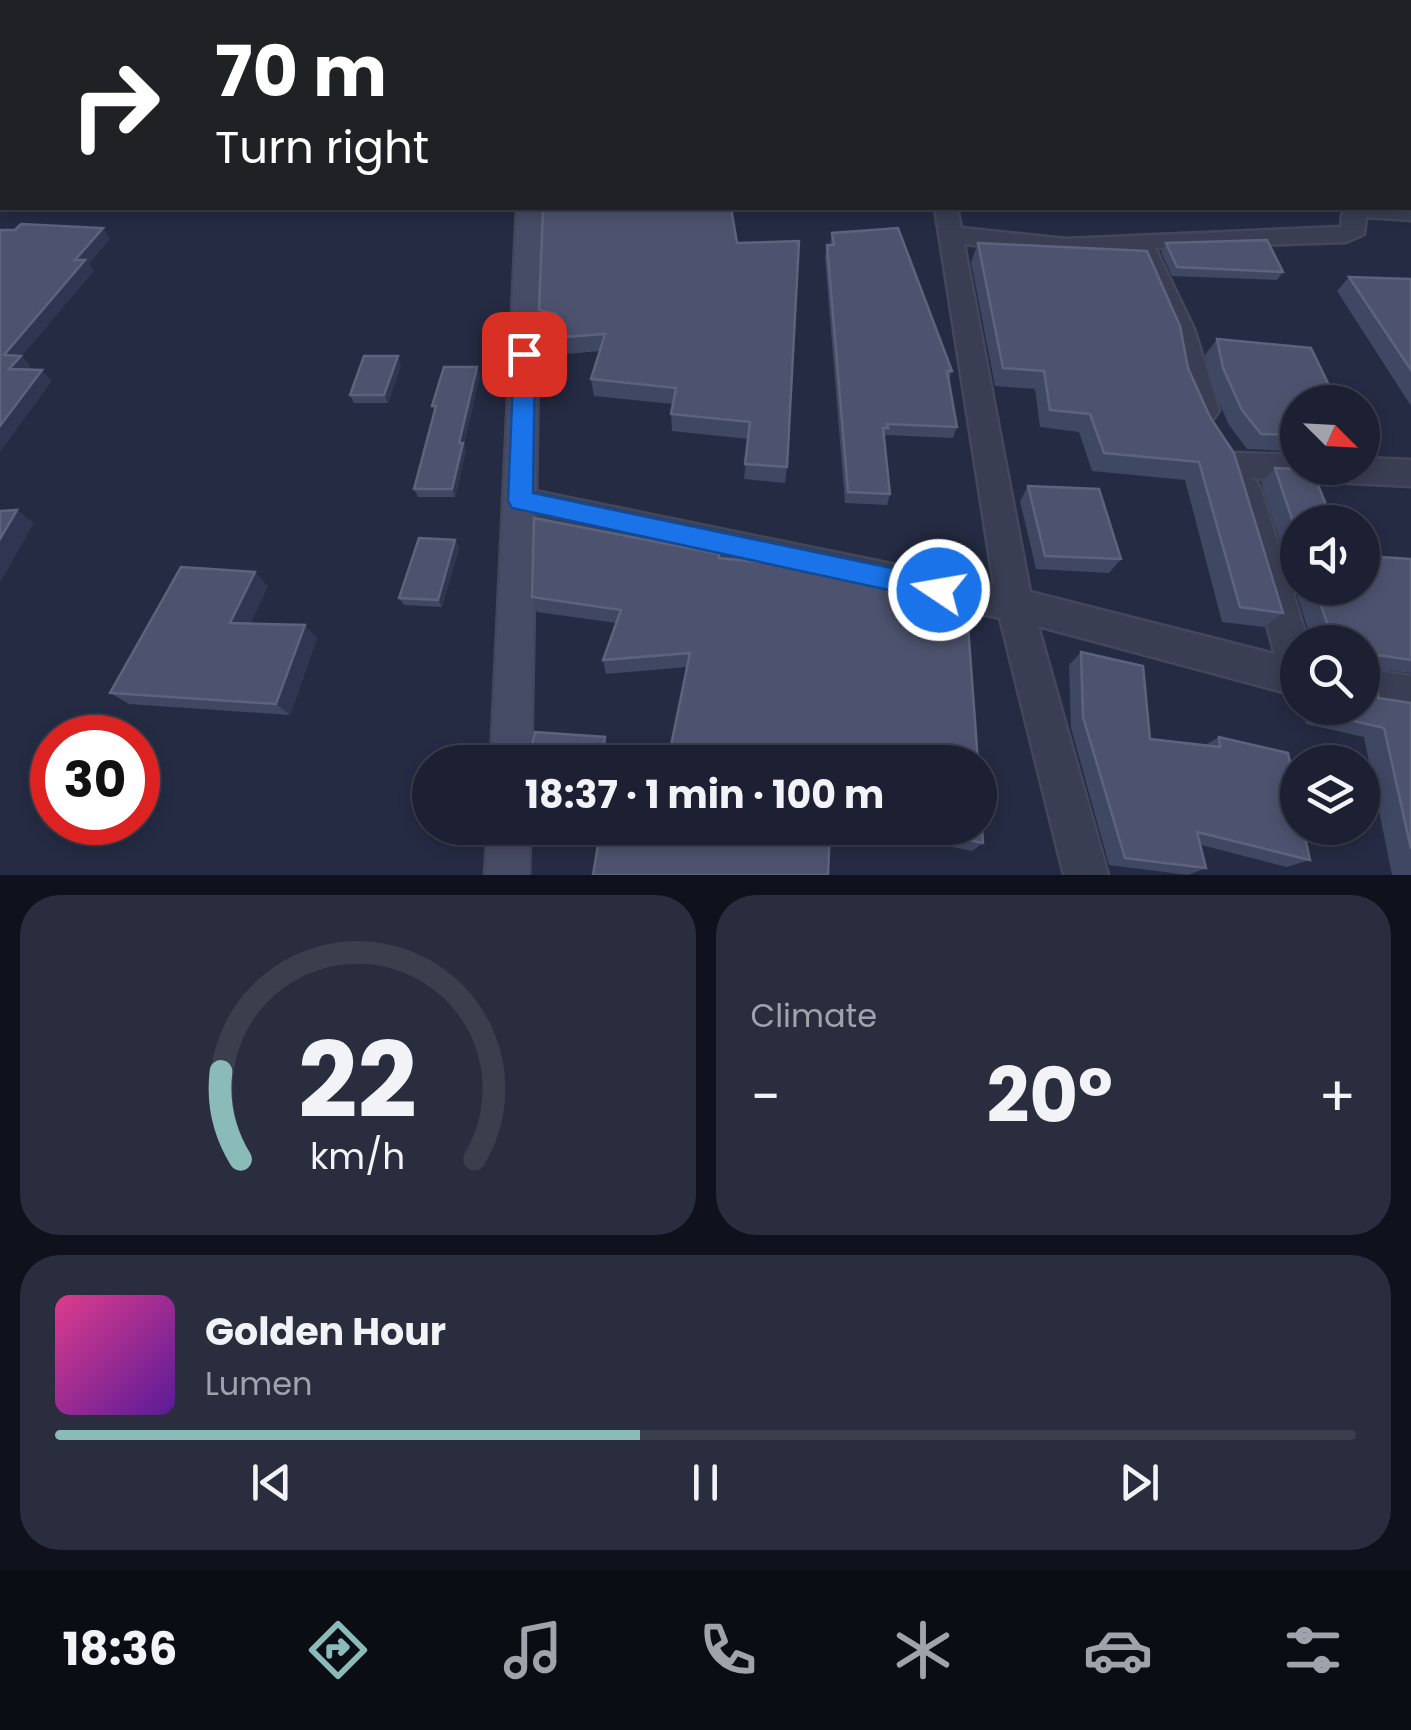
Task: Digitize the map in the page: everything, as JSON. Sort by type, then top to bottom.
[{"type":"street","points":[[512,745],[529,210]]},
{"type":"street","points":[[1086,875],[1015,606],[950,221],[1066,247],[1346,234],[1356,229],[1354,215],[1359,210],[1411,214]]},
{"type":"street","points":[[1139,241],[1186,343],[1193,385],[1214,432],[1236,465],[1283,625]]},
{"type":"street","points":[[1236,465],[1411,473]]},
{"type":"street","points":[[520,501],[1077,618],[1280,669]]},
{"type":"street","points":[[1380,690],[1411,694]]},
{"type":"street","points":[[507,875],[508,845]]},
{"type":"building","points":[[543,210],[731,210],[737,243],[799,241],[787,467],[745,464],[750,422],[671,414],[676,388],[591,379],[605,334],[552,338],[556,314],[539,310]]},
{"type":"building","points":[[21,224],[103,228],[75,260],[85,260],[4,355],[21,356],[9,369],[42,370],[0,426],[0,230],[15,230]]},
{"type":"building","points":[[898,228],[952,371],[947,371],[957,427],[887,424],[888,428],[883,428],[890,494],[848,492],[827,245],[834,245],[832,233]]},
{"type":"building","points":[[1267,240],[1283,272],[1177,267],[1166,243]]},
{"type":"building","points":[[978,243],[1147,251],[1180,326],[1188,368],[1210,417],[1234,453],[1283,613],[1240,607],[1199,462],[1104,453],[1090,414],[1050,410],[1044,371],[1003,368]]},
{"type":"building","points":[[1349,277],[1411,279],[1411,370]]},
{"type":"building","points":[[1217,339],[1311,348],[1329,385],[1280,385],[1280,435],[1261,434],[1242,410],[1223,368]]},
{"type":"building","points":[[364,356],[398,356],[384,395],[350,395]]},
{"type":"building","points":[[444,367],[477,367],[452,489],[414,489],[436,406],[432,406]]},
{"type":"building","points":[[1281,485],[1318,485],[1326,505],[1287,505]]},
{"type":"building","points":[[1028,486],[1099,489],[1121,559],[1045,556]]},
{"type":"building","points":[[17,510],[0,539],[0,511]]},
{"type":"building","points":[[534,518],[719,554],[719,558],[807,567],[807,571],[866,577],[966,598],[977,745],[671,745],[690,653],[603,660],[621,610],[532,597]]},
{"type":"building","points":[[419,538],[455,540],[438,600],[399,598]]},
{"type":"building","points":[[1380,557],[1411,559],[1411,660],[1380,655],[1380,625],[1328,625],[1321,605],[1380,605]]},
{"type":"building","points":[[181,567],[255,572],[230,623],[305,625],[276,704],[110,693]]},
{"type":"building","points":[[1081,652],[1143,666],[1150,739],[1220,747],[1219,737],[1280,751],[1280,845],[1307,845],[1310,860],[1197,832],[1206,868],[1125,858],[1083,717]]},
{"type":"building","points":[[1380,698],[1411,703],[1411,849],[1384,728],[1371,725],[1380,725]]},
{"type":"building","points":[[535,732],[605,737],[604,745],[532,745]]},
{"type":"building","points":[[598,845],[829,845],[828,875],[593,875]]},
{"type":"route","points":[[524,354],[520,501],[939,590]]}]
